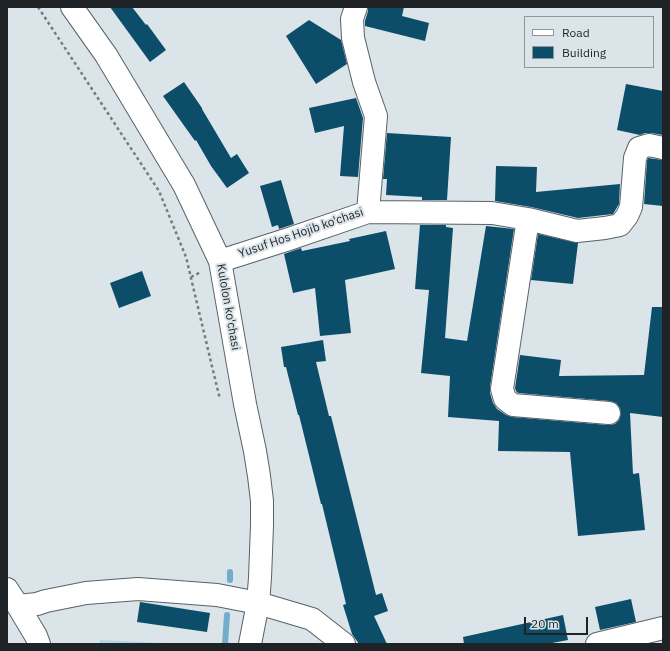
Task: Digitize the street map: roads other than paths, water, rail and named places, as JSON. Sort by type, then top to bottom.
[{"type":"street","name":"Kulolon ko'chasi","points":[[72,7],[106,55],[184,185],[220,261],[255,452],[262,501],[258,603],[250,644]]},
{"type":"street","name":"Yusuf Hos Hojib ko'chasi","points":[[220,261],[368,212],[376,116],[364,82],[353,38],[352,20],[356,7]]},
{"type":"street","points":[[368,212],[492,213],[528,219],[578,231],[620,225],[627,216],[631,207],[635,158],[639,148],[649,145],[663,148]]},
{"type":"street","points":[[528,219],[502,389],[505,399],[513,405],[609,413]]},
{"type":"street","points":[[13,597],[37,604],[86,593],[138,589],[217,595],[258,603],[312,619],[344,644]]},
{"type":"street","points":[[13,597],[36,636],[39,644]]},
{"type":"street","points":[[596,644],[663,628]]},
{"type":"waterway","points":[[230,572],[230,580]]},
{"type":"waterway","points":[[225,644],[227,615]]}]
